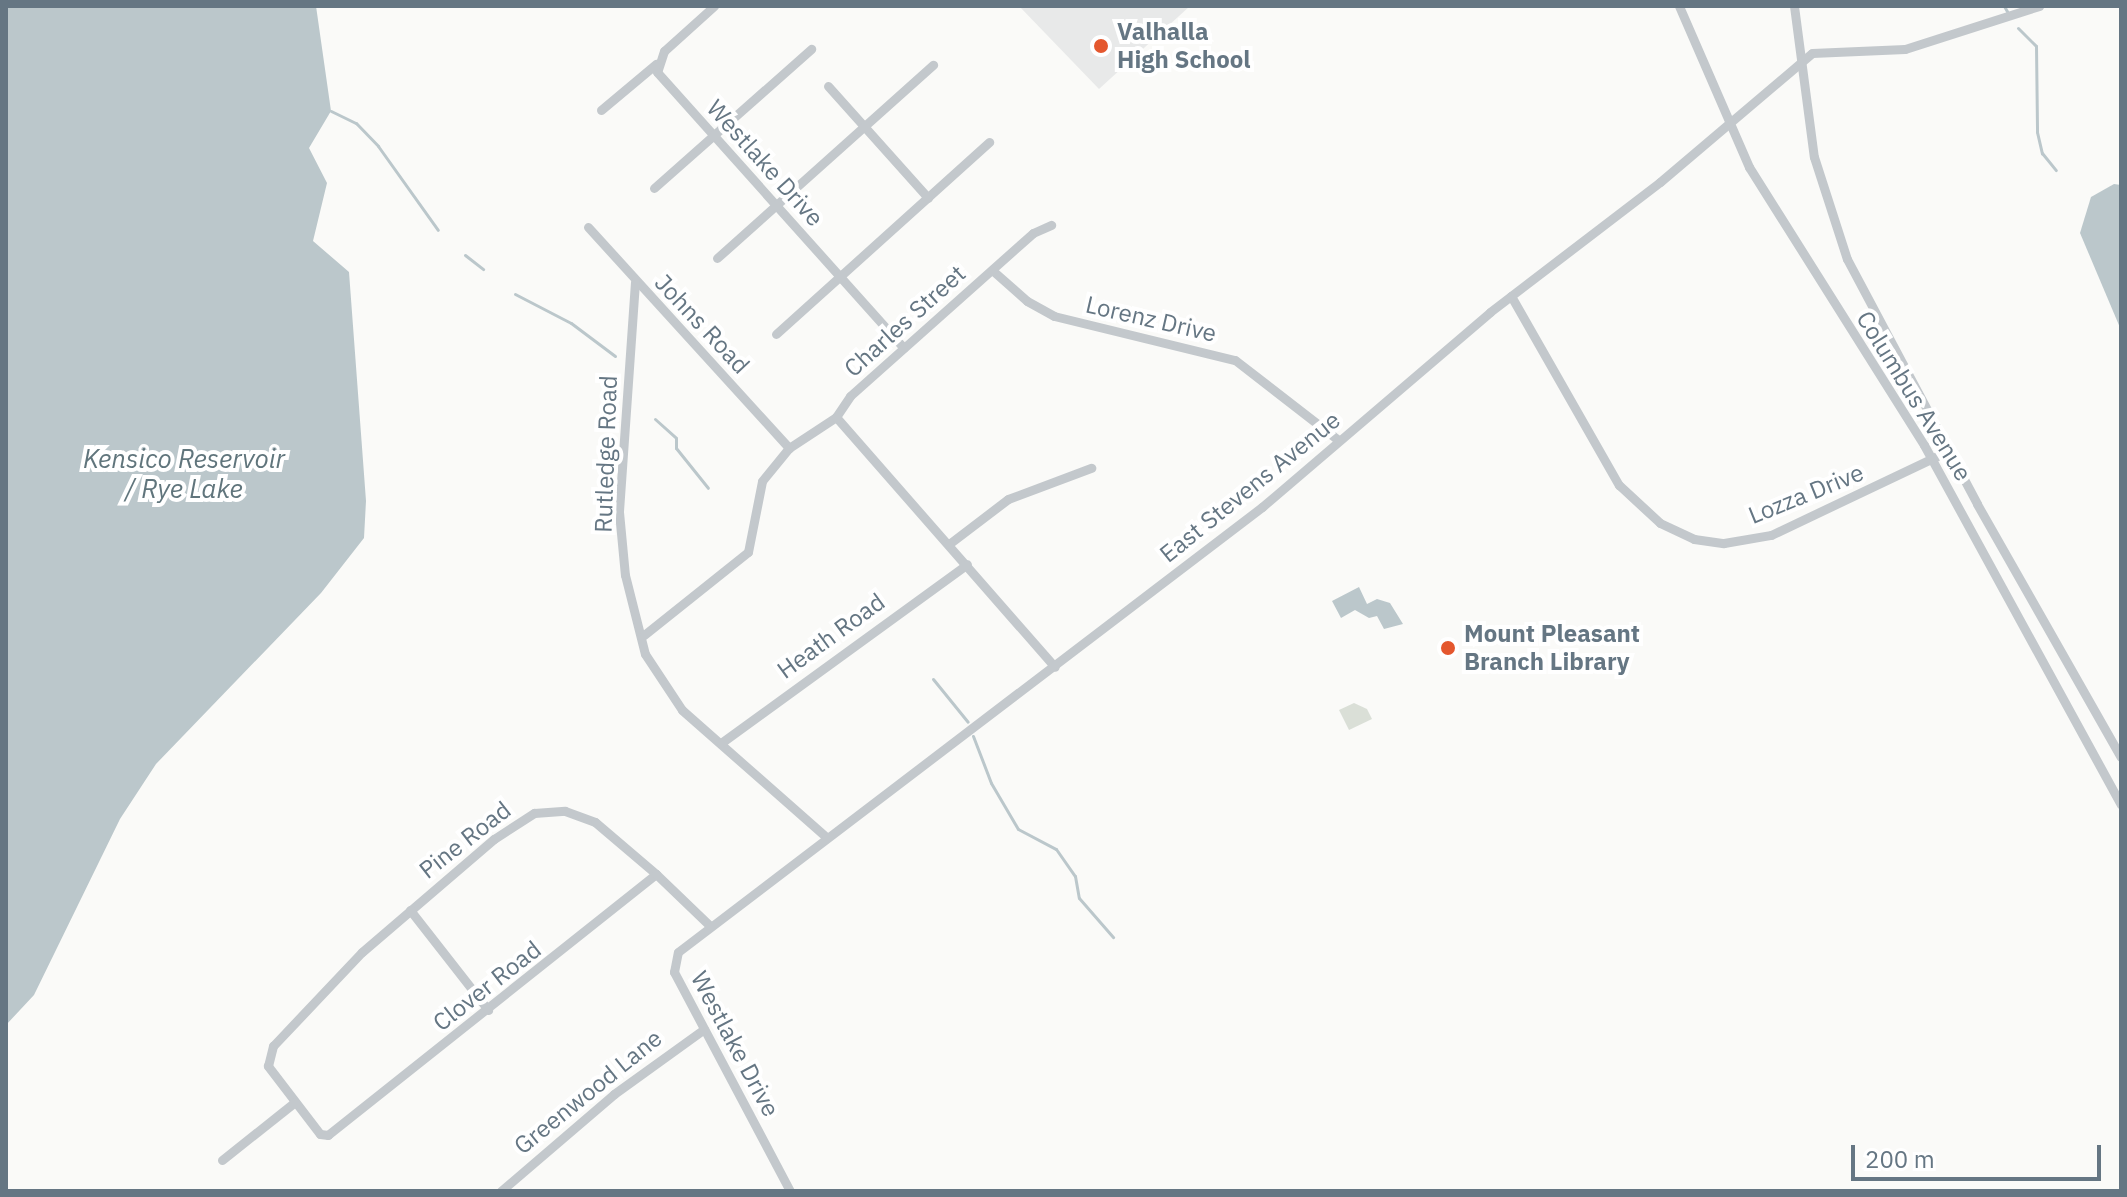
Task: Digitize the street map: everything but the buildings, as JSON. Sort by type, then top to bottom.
[{"type":"street","points":[[601,110],[656,64],[714,6]]},
{"type":"street","name":"Columbus Avenue","points":[[1679,6],[1728,126],[1788,235],[1933,461],[2121,805]]},
{"type":"street","name":"Columbus Avenue","points":[[1794,6],[1814,157],[1836,231],[1948,451],[2121,757]]},
{"type":"street","name":"East Stevens Avenue","points":[[709,925],[1055,667],[1262,507],[1511,296],[1728,126],[1818,50],[1905,49],[2039,6]]},
{"type":"street","points":[[654,188],[811,49]]},
{"type":"street","name":"Westlake Drive","points":[[656,64],[661,78],[904,348]]},
{"type":"street","points":[[717,258],[933,65]]},
{"type":"street","points":[[828,86],[928,198]]},
{"type":"street","points":[[776,334],[989,142]]},
{"type":"street","name":"Charles Street","points":[[644,635],[748,552],[762,481],[789,448],[836,417],[850,396],[1033,233],[1051,225]]},
{"type":"street","name":"Johns Road","points":[[588,227],[789,448]]},
{"type":"street","name":"Lorenz Drive","points":[[992,270],[1027,301],[1054,316],[1235,360],[1338,440]]},
{"type":"street","name":"Rutledge Road","points":[[635,282],[619,512],[629,597],[644,635],[645,654],[667,692],[826,837]]},
{"type":"street","name":"Lozza Drive","points":[[1511,296],[1619,485],[1644,511],[1679,533],[1724,543],[1760,539],[1933,461],[1948,451]]},
{"type":"street","points":[[836,417],[1055,667]]},
{"type":"street","points":[[949,544],[1008,499],[1091,468]]},
{"type":"street","name":"Heath Road","points":[[721,743],[967,564]]},
{"type":"street","name":"Pine Road","points":[[295,1102],[268,1066],[269,1053],[324,988],[410,910],[494,839],[534,813],[552,810],[595,822],[709,925]]},
{"type":"street","name":"Clover Road","points":[[295,1102],[323,1136],[343,1128],[656,874]]},
{"type":"street","points":[[410,910],[488,1010]]},
{"type":"street","name":"Westlake Drive","points":[[709,925],[678,952],[673,963],[788,1190]]},
{"type":"street","name":"Greenwood Lane","points":[[501,1191],[614,1094],[704,1029]]},
{"type":"street","points":[[222,1160],[295,1102]]},
{"type":"shaded area","name":"Valhalla High School","points":[[1019,6],[1190,6],[1099,89]]},
{"type":"shaded area","points":[[1354,703],[1367,709],[1372,719],[1349,730],[1339,710]]},
{"type":"water","name":"Kensico Reservoir / Rye Lake","points":[[6,6],[316,6],[331,111],[309,148],[327,183],[313,241],[349,272],[366,501],[364,538],[321,593],[156,764],[120,819],[34,995],[6,1025]]},
{"type":"water","points":[[2114,184],[2121,185],[2121,330],[2080,233],[2091,197]]},
{"type":"water","points":[[1359,587],[1367,604],[1377,599],[1390,603],[1403,624],[1384,629],[1377,616],[1369,618],[1355,610],[1341,618],[1332,601]]},
{"type":"waterway","points":[[2004,6],[2008,13]]},
{"type":"waterway","points":[[2018,28],[2036,46],[2037,132],[2042,153],[2056,170]]},
{"type":"waterway","points":[[331,111],[356,123],[378,146],[438,230]]},
{"type":"waterway","points":[[465,255],[483,269]]},
{"type":"waterway","points":[[515,294],[571,323],[615,356]]},
{"type":"waterway","points":[[655,419],[676,438],[676,448],[708,488]]},
{"type":"waterway","points":[[933,679],[968,722]]},
{"type":"waterway","points":[[973,736],[991,783],[1018,829],[1056,849],[1075,876],[1079,898],[1113,937]]},
{"type":"place","name":"Valhalla High School","points":[[1101,46]]},
{"type":"place","name":"Mount Pleasant Branch Library","points":[[1448,648]]}]
